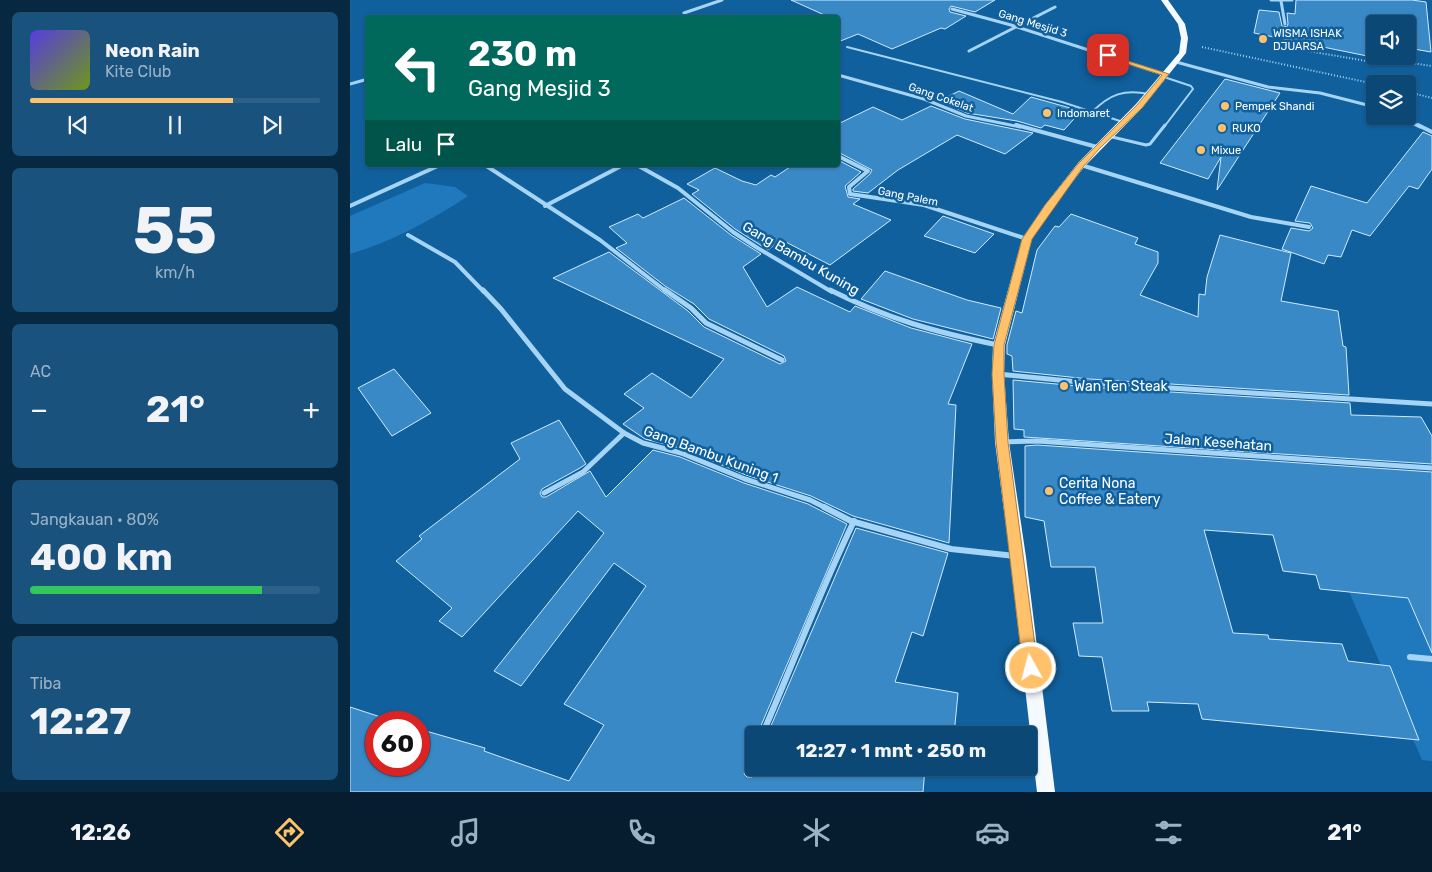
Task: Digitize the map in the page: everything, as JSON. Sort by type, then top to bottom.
[{"type":"main road","points":[[1046,792],[1018,557],[1002,442],[998,374],[999,345],[1027,239],[1053,200],[1080,165],[1150,94],[1176,62],[1185,44],[1182,24],[1174,10],[1164,0]]},
{"type":"street","points":[[684,13],[722,0]]},
{"type":"street","points":[[1271,0],[1292,2],[1292,0]]},
{"type":"street","points":[[1281,1],[1285,24]]},
{"type":"street","points":[[969,50],[1055,7]]},
{"type":"street","name":"Gang Mesjid 3","points":[[952,9],[1017,27],[1165,76]]},
{"type":"street","points":[[1176,62],[1268,88],[1320,93],[1366,105]]},
{"type":"street","name":"Gang Cokelat","points":[[840,76],[924,99],[966,116],[1007,123],[1097,147]]},
{"type":"street","points":[[350,84],[365,80]]},
{"type":"street","points":[[1416,124],[1432,132]]},
{"type":"street","name":"Gang Palem","points":[[840,157],[868,171],[849,186],[850,194],[924,205],[1027,239]]},
{"type":"street","points":[[1080,165],[1251,217],[1309,226]]},
{"type":"street","points":[[350,206],[436,167]]},
{"type":"street","points":[[488,167],[545,206],[600,240],[655,284],[691,308],[706,323],[782,360]]},
{"type":"street","points":[[545,206],[619,167]]},
{"type":"street","name":"Gang Bambu Kuning","points":[[641,167],[656,174],[716,217],[731,231],[851,301],[897,320],[935,332],[999,345]]},
{"type":"street","name":"Gang Bambu Kuning 1","points":[[408,235],[454,262],[501,309],[565,389],[624,433],[643,443],[681,454],[745,479],[810,500],[854,521],[951,549],[1018,557]]},
{"type":"street","points":[[998,374],[1089,383],[1432,404]]},
{"type":"street","points":[[544,493],[583,472],[624,433]]},
{"type":"street","name":"Jalan Kesehatan","points":[[1002,442],[1037,441],[1432,468]]},
{"type":"street","points":[[766,726],[796,658],[829,573],[854,521]]},
{"type":"street","points":[[1410,658],[1432,659]]},
{"type":"lane","points":[[847,46],[1062,102],[1123,122]]},
{"type":"lane","points":[[1108,136],[1146,145],[1150,144],[1193,89],[1191,86],[1165,76]]},
{"type":"lane","points":[[1092,112],[1122,90],[1133,90],[1150,94]]},
{"type":"path","points":[[1185,44],[1366,82]]},
{"type":"path","points":[[1296,49],[1378,63],[1404,62],[1432,66]]},
{"type":"path","points":[[1416,94],[1432,98]]},
{"type":"shaded area","points":[[425,183],[455,187],[468,196],[411,230],[350,254],[350,216]]},
{"type":"shaded area","points":[[1331,550],[1432,559],[1432,761],[1422,760]]},
{"type":"building","points":[[791,0],[995,0],[975,12],[951,6],[950,12],[966,16],[945,29],[941,28],[892,49],[858,34],[840,41],[840,15],[824,15]]},
{"type":"building","points":[[1296,0],[1412,0],[1426,2],[1431,52],[1416,49],[1416,15],[1366,15],[1366,56],[1254,33],[1259,10],[1279,12],[1282,26],[1287,27],[1287,13],[1295,14]]},
{"type":"building","name":"RUKO","points":[[1225,79],[1280,93],[1217,190],[1221,157],[1208,179],[1160,163]]},
{"type":"building","points":[[959,91],[1013,114],[1031,97],[1081,111],[1064,130],[1045,125],[1041,128],[1017,121],[967,113],[939,101]]},
{"type":"building","points":[[931,106],[965,119],[1033,133],[1005,154],[957,135],[898,170],[868,193],[853,191],[872,170],[840,153],[840,123],[873,107],[902,120]]},
{"type":"building","points":[[1423,132],[1432,136],[1432,169],[1418,189],[1409,186],[1370,236],[1352,230],[1341,257],[1328,255],[1324,264],[1282,249],[1291,228],[1309,231],[1313,228],[1310,223],[1295,221],[1311,186],[1367,203]]},
{"type":"building","points":[[840,161],[861,172],[845,186],[848,197],[860,199],[853,204],[891,220],[830,265],[782,240],[768,250],[735,229],[692,194],[699,190],[687,184],[715,168],[742,181],[756,185],[771,175],[775,177],[790,167],[840,167]]},
{"type":"building","points":[[684,198],[731,235],[761,254],[743,267],[767,307],[797,287],[850,312],[855,306],[911,328],[972,344],[948,404],[956,405],[949,543],[853,516],[811,496],[746,475],[683,449],[645,439],[623,424],[644,408],[624,394],[652,373],[691,398],[724,359],[553,278],[609,252],[688,311],[704,327],[780,364],[786,361],[784,356],[709,319],[694,304],[665,286],[616,248],[627,243],[609,227],[638,214],[643,218]]},
{"type":"building","points":[[1071,214],[1138,238],[1135,244],[1158,252],[1158,263],[1140,295],[1198,317],[1199,294],[1205,295],[1207,277],[1220,235],[1291,253],[1281,301],[1338,311],[1343,346],[1346,347],[1349,395],[1089,379],[1013,371],[1012,356],[1007,354],[1007,345],[1016,311],[1022,313],[1037,250],[1055,226],[1059,227]]},
{"type":"building","points":[[943,216],[994,234],[975,253],[924,236]]},
{"type":"building","points":[[885,271],[967,300],[1001,308],[993,339],[913,319],[861,299]]},
{"type":"building","points":[[394,369],[431,413],[392,436],[358,388]]},
{"type":"building","points":[[1013,380],[1089,387],[1350,403],[1351,415],[1421,417],[1432,436],[1432,464],[1024,437],[1024,430],[1014,429]]},
{"type":"building","points":[[559,420],[586,464],[542,489],[540,493],[542,497],[546,497],[590,471],[606,497],[653,450],[680,457],[744,483],[808,504],[847,524],[761,726],[745,726],[744,774],[747,777],[924,776],[923,792],[350,792],[350,707],[365,712],[365,776],[430,776],[430,732],[485,748],[484,751],[569,781],[604,725],[564,704],[646,586],[614,563],[521,686],[494,671],[604,533],[578,511],[462,637],[439,621],[452,608],[396,561],[422,539],[419,536],[520,459],[511,443]]},
{"type":"building","points":[[1037,445],[1432,472],[1432,653],[1408,598],[1320,589],[1316,575],[1283,571],[1273,535],[1204,530],[1233,633],[1268,635],[1269,639],[1342,644],[1348,661],[1390,666],[1419,740],[1202,719],[1198,704],[1147,702],[1149,711],[1112,711],[1102,657],[1079,656],[1073,623],[1103,623],[1095,567],[1051,567],[1044,521],[1025,517],[1025,446]]},
{"type":"building","points":[[856,528],[948,553],[923,636],[912,632],[895,682],[958,693],[955,726],[771,726]]},
{"type":"place","name":"WISMA ISHAK DJUARSA","points":[[1263,39]]},
{"type":"place","name":"Pempek Shandi","points":[[1225,106]]},
{"type":"place","name":"Indomaret","points":[[1047,113]]},
{"type":"place","name":"RUKO","points":[[1222,128]]},
{"type":"place","name":"Mixue","points":[[1201,150]]},
{"type":"place","name":"Wan Ten Steak","points":[[1064,386]]},
{"type":"place","name":"Cerita Nona Coffee & Eatery","points":[[1049,491]]},
{"type":"route","points":[[1031,668],[1002,442],[998,374],[999,345],[1027,239],[1063,186],[1080,165],[1139,106],[1166,74],[1108,55]]}]
